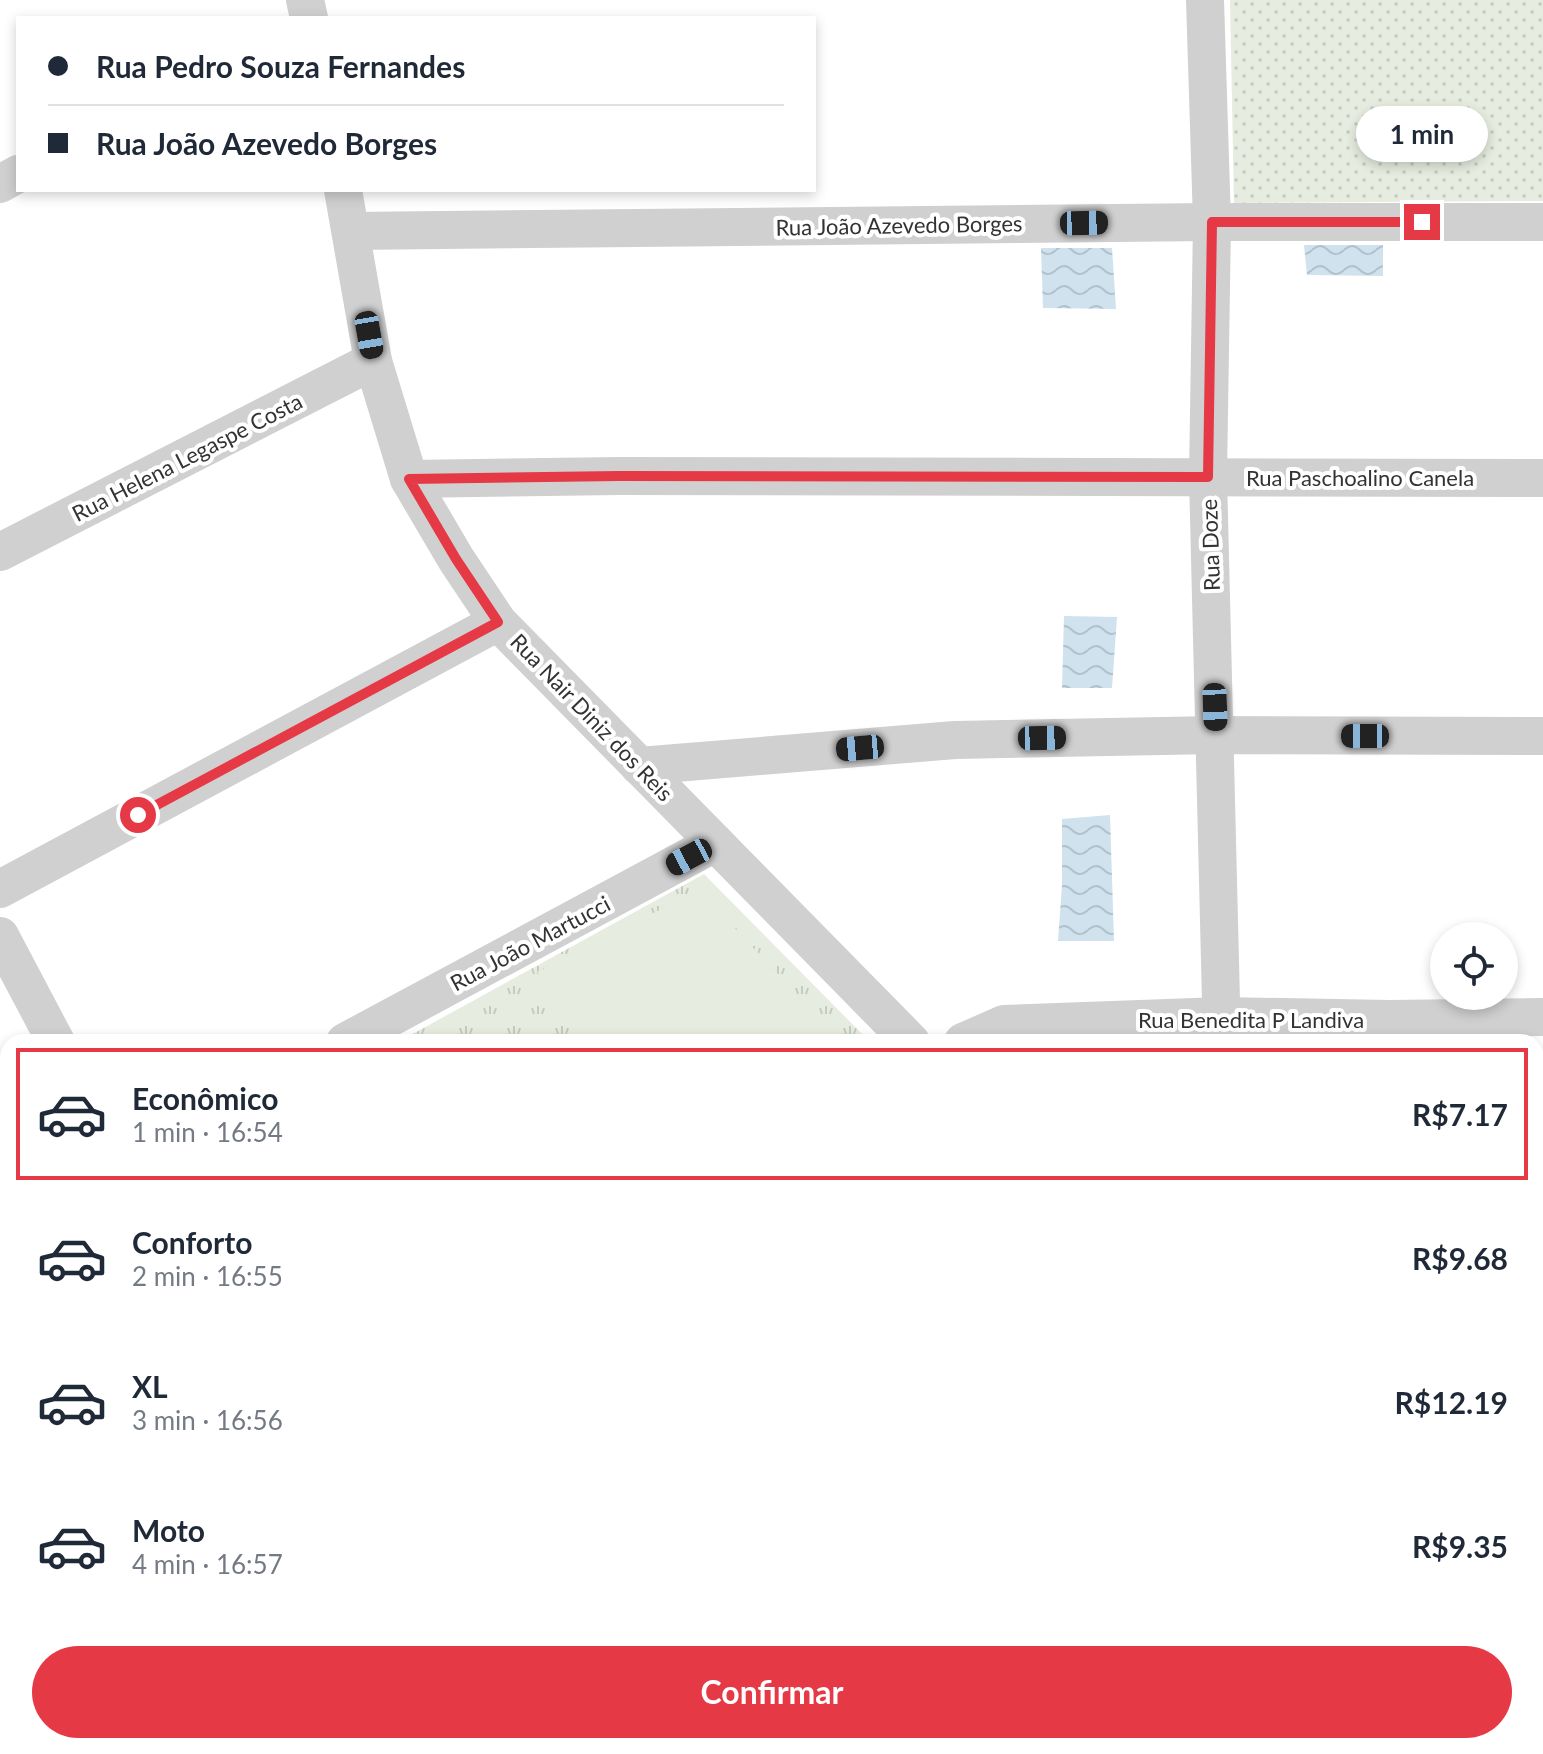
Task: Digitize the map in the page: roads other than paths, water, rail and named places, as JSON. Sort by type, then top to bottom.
[{"type":"street","name":"Rua Doze","points":[[1205,0],[1212,222],[1208,477],[1222,1029]]},
{"type":"street","name":"Rua Nair Diniz dos Reis","points":[[343,192],[373,361],[409,479],[456,559],[498,622],[903,1034]]},
{"type":"street","name":"Rua João Azevedo Borges","points":[[351,231],[1212,222],[1543,222]]},
{"type":"street","name":"Rua Helena Legaspe Costa","points":[[0,552],[373,361]]},
{"type":"street","name":"Rua Paschoalino Canela","points":[[409,479],[619,476],[1543,478]]},
{"type":"street","points":[[0,889],[498,622]]},
{"type":"street","points":[[639,766],[955,740],[1216,735],[1543,736]]},
{"type":"street","name":"Rua João Martucci","points":[[360,1034],[715,843]]},
{"type":"street","points":[[0,936],[52,1034]]},
{"type":"street","name":"Rua Benedita P Landiva","points":[[981,1034],[1004,1024],[1222,1029],[1390,1019],[1543,1017]]},
{"type":"water","points":[[1304,245],[1383,245],[1383,276],[1307,275]]},
{"type":"water","points":[[1041,248],[1112,248],[1116,309],[1043,308]]},
{"type":"water","points":[[1064,616],[1117,617],[1112,688],[1062,688]]},
{"type":"water","points":[[1110,815],[1114,941],[1058,941],[1062,819]]}]
